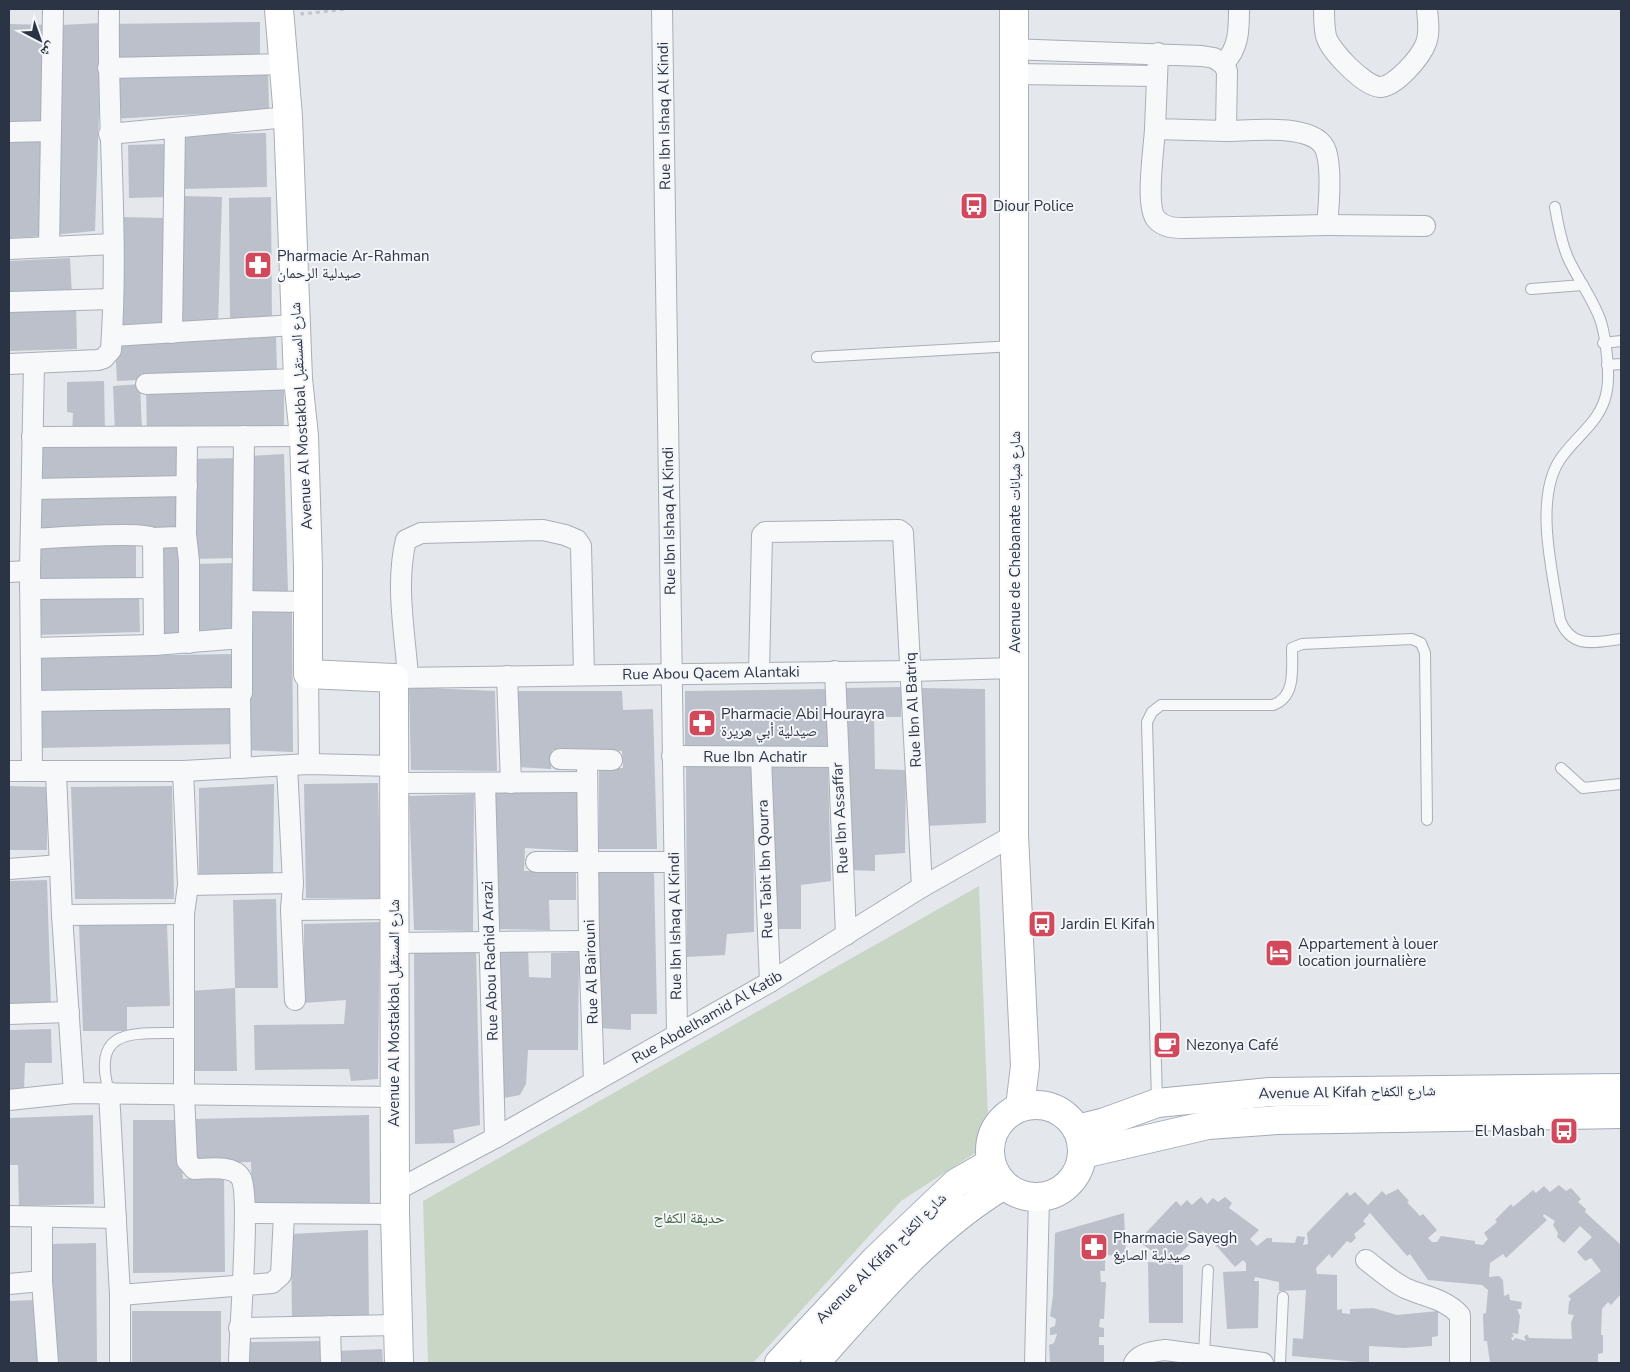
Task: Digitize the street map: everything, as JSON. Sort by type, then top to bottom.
[{"type":"street","points":[[50,247],[53,9]]},
{"type":"street","points":[[9,364],[34,364],[104,358],[111,350],[114,244],[109,134],[109,9]]},
{"type":"street","name":"Avenue Al Mostakbal شارع المستقبل","points":[[280,9],[288,117],[298,379],[304,436],[309,764]]},
{"type":"street","name":"Rue Ibn Ishaq Al Kindi","points":[[662,9],[672,756],[678,1033]]},
{"type":"street","name":"Avenue de Chebanate شارع شبانات","points":[[1014,9],[1014,835],[1028,1106]]},
{"type":"street","points":[[1223,64],[1237,44],[1239,9]]},
{"type":"street","points":[[1324,9],[1326,36],[1333,49],[1361,78],[1371,85],[1380,87],[1388,85],[1397,79],[1420,54],[1426,42],[1427,9]]},
{"type":"street","points":[[1158,53],[1151,205],[1155,218],[1161,223],[1170,228],[1328,225],[1425,226]]},
{"type":"street","points":[[1013,62],[1158,53],[1214,58],[1223,64],[1227,72],[1226,131]]},
{"type":"street","points":[[1013,62],[1157,76]]},
{"type":"street","points":[[108,68],[284,64]]},
{"type":"street","points":[[109,134],[288,117]]},
{"type":"street","points":[[172,333],[175,128]]},
{"type":"street","points":[[1155,129],[1295,131],[1314,136],[1322,142],[1326,152],[1329,198],[1328,225]]},
{"type":"street","points":[[9,132],[51,130]]},
{"type":"street","points":[[9,249],[114,244]]},
{"type":"street","points":[[9,302],[112,299]]},
{"type":"street","points":[[112,336],[295,325]]},
{"type":"street","points":[[32,770],[30,580],[34,364]]},
{"type":"street","points":[[146,384],[298,379]]},
{"type":"street","points":[[241,768],[240,696],[242,694],[244,601],[244,436]]},
{"type":"street","points":[[32,437],[304,436]]},
{"type":"street","points":[[187,437],[186,534],[189,571],[189,643]]},
{"type":"street","points":[[32,488],[187,486]]},
{"type":"street","points":[[401,678],[402,558],[406,540],[421,533],[543,530],[576,540],[581,546],[584,674]]},
{"type":"street","name":"Rue Ibn Al Batriq","points":[[759,672],[760,539],[762,535],[766,532],[899,530],[903,534],[922,887]]},
{"type":"street","points":[[31,539],[127,535],[150,535],[153,538],[178,537],[186,534]]},
{"type":"street","points":[[153,538],[154,646]]},
{"type":"street","points":[[9,572],[30,580],[153,588]]},
{"type":"street","points":[[244,601],[308,602]]},
{"type":"street","points":[[31,648],[154,646],[242,638]]},
{"type":"street","name":"Rue Abou Qacem Alantaki","points":[[308,674],[401,678],[1015,668]]},
{"type":"street","name":"Rue Ibn Assaffar","points":[[835,671],[837,757],[846,935]]},
{"type":"street","points":[[507,676],[511,783]]},
{"type":"street","name":"Avenue Al Mostakbal شارع المستقبل","points":[[399,1363],[395,1203],[394,774],[401,678]]},
{"type":"street","points":[[32,701],[240,696]]},
{"type":"street","name":"Rue Ibn Achatir","points":[[672,756],[837,757]]},
{"type":"street","name":"Rue Tabit Ibn Qourra","points":[[761,757],[770,982]]},
{"type":"street","points":[[560,760],[612,760]]},
{"type":"street","name":"Rue Al Bairouni","points":[[587,760],[589,941],[594,1082]]},
{"type":"street","points":[[9,771],[32,770],[56,773],[183,771],[309,764],[485,783],[587,782]]},
{"type":"street","points":[[286,766],[293,882],[291,910],[295,1000]]},
{"type":"street","points":[[183,771],[188,885],[184,914],[184,1093],[189,1166],[194,1169],[224,1169],[241,1177],[244,1213],[239,1363]]},
{"type":"street","points":[[56,773],[62,915],[74,1092]]},
{"type":"street","name":"Rue Abou Rachid Arrazi","points":[[485,783],[495,1138]]},
{"type":"street","name":"Rue Abdelhamid Al Katib","points":[[395,1203],[495,1138],[770,982],[922,887],[1014,835]]},
{"type":"street","points":[[536,862],[674,862]]},
{"type":"street","points":[[9,869],[60,865]]},
{"type":"street","points":[[188,885],[293,882]]},
{"type":"street","points":[[291,910],[394,909]]},
{"type":"street","points":[[62,915],[184,914]]},
{"type":"street","points":[[394,943],[589,941]]},
{"type":"street","points":[[9,1014],[69,1012]]},
{"type":"street","name":"Avenue Al Kifah شارع الكفاح","points":[[1080,1141],[1105,1122],[1157,1103],[1270,1092],[1621,1088]]},
{"type":"street","points":[[9,1100],[74,1092],[395,1097]]},
{"type":"street","points":[[108,1092],[120,1295],[120,1363]]},
{"type":"street","points":[[1028,1106],[1057,1109],[1069,1118],[1080,1141],[1080,1167],[1073,1178],[1064,1188],[1052,1194],[1039,1197],[1015,1192],[998,1174],[990,1147],[994,1133],[1002,1120],[1028,1106]]},
{"type":"street","name":"Avenue Al Kifah شارع الكفاح","points":[[1080,1141],[1208,1125],[1278,1120],[1618,1118]]},
{"type":"street","name":"Avenue Al Kifah شارع الكفاح","points":[[779,1363],[875,1260],[956,1183],[998,1174]]},
{"type":"street","name":"Avenue Al Kifah شارع الكفاح","points":[[815,1363],[892,1277],[973,1203],[998,1174]]},
{"type":"street","points":[[1035,1363],[1039,1197]]},
{"type":"street","points":[[244,1213],[284,1215],[395,1203]]},
{"type":"street","points":[[120,1295],[272,1283],[278,1280],[282,1269],[284,1215]]},
{"type":"street","points":[[9,1216],[116,1218]]},
{"type":"street","points":[[42,1217],[42,1281],[48,1363]]},
{"type":"street","points":[[1366,1260],[1402,1286],[1444,1300],[1452,1306],[1460,1315],[1460,1363]]},
{"type":"street","points":[[9,1284],[42,1281]]},
{"type":"street","points":[[239,1328],[398,1325]]},
{"type":"street","points":[[330,1326],[331,1363]]},
{"type":"street","points":[[1134,1363],[1136,1359],[1154,1351],[1180,1351],[1263,1363]]},
{"type":"lane","points":[[1555,207],[1561,238],[1601,323],[1607,365],[1607,390],[1602,407],[1591,426],[1560,460],[1550,480],[1546,521],[1560,620],[1565,634],[1578,641],[1591,643],[1621,639]]},
{"type":"lane","points":[[1531,289],[1583,285]]},
{"type":"lane","points":[[1603,343],[1621,341]]},
{"type":"lane","points":[[817,357],[1015,346]]},
{"type":"lane","points":[[1607,365],[1621,364]]},
{"type":"lane","points":[[1157,1103],[1147,722],[1152,712],[1161,705],[1273,705],[1281,702],[1288,693],[1292,675],[1292,648],[1302,644],[1412,639],[1421,643],[1425,653],[1427,820]]},
{"type":"lane","points":[[1561,768],[1583,788],[1621,784]]},
{"type":"lane","points":[[108,1092],[104,1075],[104,1058],[115,1040],[132,1034],[184,1033]]},
{"type":"lane","points":[[1204,1355],[1208,1270]]},
{"type":"lane","points":[[1280,1363],[1283,1297]]},
{"type":"path","points":[[302,9],[302,14],[348,9]]},
{"type":"green space","name":"حديقة الكفاح","points":[[979,886],[989,1144],[901,1201],[753,1363],[428,1363],[423,1201]]},
{"type":"building","points":[[260,22],[260,57],[112,65],[110,24]]},
{"type":"building","points":[[102,23],[95,231],[52,235],[60,25]]},
{"type":"building","points":[[9,24],[52,25],[46,122],[9,127]]},
{"type":"building","points":[[268,69],[269,110],[112,119],[110,73]]},
{"type":"building","points":[[266,133],[267,187],[182,189],[181,135]]},
{"type":"building","points":[[42,140],[43,236],[10,238],[9,141]]},
{"type":"building","points":[[166,144],[168,197],[129,198],[128,145]]},
{"type":"building","points":[[182,196],[222,197],[218,325],[177,323]]},
{"type":"building","points":[[271,197],[272,322],[230,323],[229,198]]},
{"type":"building","points":[[121,217],[165,218],[163,328],[119,328]]},
{"type":"building","points":[[70,258],[72,296],[9,298],[9,261]]},
{"type":"building","points":[[76,304],[77,349],[9,351],[9,306]]},
{"type":"building","points":[[276,336],[277,373],[117,381],[115,343]]},
{"type":"building","points":[[104,381],[105,433],[72,434],[73,413],[67,412],[67,382]]},
{"type":"building","points":[[140,384],[142,431],[115,433],[113,386]]},
{"type":"building","points":[[284,386],[284,429],[147,432],[146,389]]},
{"type":"building","points":[[180,442],[181,482],[38,485],[38,445]]},
{"type":"building","points":[[284,454],[288,592],[251,592],[250,456]]},
{"type":"building","points":[[236,458],[237,558],[192,559],[190,459]]},
{"type":"building","points":[[181,489],[182,530],[34,535],[33,493]]},
{"type":"building","points":[[186,542],[187,635],[159,635],[158,543]]},
{"type":"building","points":[[33,545],[136,545],[136,584],[33,584]]},
{"type":"building","points":[[234,563],[236,636],[197,637],[195,564]]},
{"type":"building","points":[[139,593],[140,632],[35,635],[34,595]]},
{"type":"building","points":[[249,611],[292,612],[293,752],[245,750]]},
{"type":"building","points":[[237,654],[238,694],[35,698],[34,657]]},
{"type":"building","points":[[409,687],[495,691],[497,771],[411,770]]},
{"type":"building","points":[[902,687],[901,717],[874,717],[875,769],[906,770],[905,853],[875,855],[875,871],[847,870],[845,688]]},
{"type":"building","points":[[920,688],[985,689],[986,823],[925,826]]},
{"type":"building","points":[[827,689],[828,751],[685,750],[685,691]]},
{"type":"building","points":[[517,691],[622,691],[623,710],[653,709],[657,849],[599,849],[599,768],[623,768],[622,751],[552,750],[551,769],[517,767]]},
{"type":"building","points":[[236,702],[237,744],[39,748],[38,706]]},
{"type":"building","points":[[686,763],[753,766],[754,932],[727,934],[725,955],[687,957]]},
{"type":"building","points":[[770,767],[828,767],[831,881],[801,885],[801,929],[773,929]]},
{"type":"building","points":[[378,783],[381,898],[306,898],[304,784]]},
{"type":"building","points":[[274,784],[273,875],[199,877],[199,788]]},
{"type":"building","points":[[9,786],[47,787],[47,850],[9,850]]},
{"type":"building","points":[[172,786],[174,899],[75,899],[71,787]]},
{"type":"building","points":[[578,792],[578,851],[525,848],[524,871],[576,872],[576,900],[549,900],[550,930],[493,929],[494,793]]},
{"type":"building","points":[[474,794],[473,931],[414,930],[409,796]]},
{"type":"building","points":[[654,871],[657,1014],[631,1014],[631,1030],[598,1028],[597,872]]},
{"type":"building","points":[[47,880],[51,1007],[9,1006],[9,881]]},
{"type":"building","points":[[276,899],[278,988],[235,988],[233,900]]},
{"type":"building","points":[[380,922],[378,1079],[351,1081],[349,1069],[255,1070],[254,1025],[344,1024],[346,1000],[304,1003],[304,924]]},
{"type":"building","points":[[79,924],[167,925],[170,1006],[127,1007],[127,1031],[83,1031]]},
{"type":"building","points":[[414,947],[476,948],[480,1125],[453,1130],[455,1143],[415,1144]]},
{"type":"building","points":[[494,948],[528,949],[529,977],[551,978],[551,953],[579,952],[578,1050],[528,1050],[526,1084],[520,1095],[504,1098],[495,1081]]},
{"type":"building","points":[[235,988],[237,1071],[192,1071],[189,991]]},
{"type":"building","points":[[51,1029],[52,1063],[25,1063],[24,1089],[9,1090],[9,1030]]},
{"type":"building","points":[[93,1115],[94,1204],[19,1206],[18,1165],[9,1165],[9,1118]]},
{"type":"building","points":[[369,1115],[370,1203],[252,1204],[251,1162],[192,1164],[194,1119]]},
{"type":"building","points":[[133,1120],[178,1120],[183,1179],[224,1177],[225,1272],[133,1273]]},
{"type":"building","points":[[1559,1185],[1566,1191],[1571,1188],[1581,1199],[1578,1202],[1586,1209],[1585,1212],[1621,1245],[1621,1294],[1611,1305],[1608,1302],[1602,1309],[1601,1335],[1603,1335],[1603,1353],[1598,1354],[1598,1363],[1490,1363],[1487,1341],[1484,1341],[1483,1314],[1486,1313],[1488,1290],[1482,1285],[1428,1280],[1410,1254],[1407,1256],[1370,1213],[1363,1221],[1366,1224],[1354,1234],[1356,1238],[1351,1243],[1347,1241],[1332,1258],[1329,1254],[1316,1268],[1317,1274],[1337,1275],[1337,1310],[1342,1309],[1342,1313],[1350,1314],[1350,1309],[1373,1308],[1397,1315],[1438,1311],[1438,1336],[1432,1337],[1432,1346],[1404,1348],[1369,1346],[1369,1363],[1292,1356],[1293,1338],[1303,1339],[1306,1290],[1279,1291],[1279,1282],[1255,1277],[1254,1281],[1259,1281],[1258,1328],[1227,1329],[1223,1272],[1246,1271],[1246,1263],[1243,1260],[1235,1267],[1203,1231],[1170,1264],[1138,1241],[1176,1201],[1181,1206],[1187,1200],[1192,1205],[1201,1197],[1207,1204],[1213,1198],[1218,1202],[1225,1197],[1232,1203],[1229,1208],[1259,1230],[1250,1239],[1257,1246],[1267,1238],[1272,1238],[1272,1242],[1295,1243],[1297,1236],[1305,1237],[1303,1245],[1308,1244],[1307,1233],[1347,1192],[1350,1196],[1355,1192],[1368,1205],[1382,1191],[1386,1195],[1398,1189],[1420,1216],[1423,1214],[1437,1230],[1428,1238],[1432,1242],[1437,1242],[1441,1236],[1475,1241],[1475,1244],[1483,1245],[1488,1239],[1484,1233],[1497,1222],[1495,1220],[1511,1204],[1513,1207],[1533,1190],[1536,1193],[1544,1186],[1550,1192]],"holes":[[[1544,1214],[1555,1221],[1553,1225],[1558,1233],[1557,1237],[1564,1243],[1580,1226],[1592,1237],[1577,1252],[1585,1261],[1591,1258],[1601,1271],[1568,1296],[1571,1299],[1568,1314],[1574,1315],[1571,1323],[1572,1339],[1529,1338],[1527,1334],[1524,1337],[1526,1341],[1515,1338],[1513,1341],[1511,1338],[1514,1336],[1512,1333],[1518,1334],[1520,1316],[1517,1309],[1521,1309],[1522,1302],[1510,1300],[1509,1294],[1504,1296],[1503,1280],[1499,1276],[1489,1277],[1490,1263],[1503,1254],[1506,1258],[1547,1220],[1543,1216]]]},
{"type":"building","points":[[1124,1213],[1126,1256],[1105,1255],[1105,1271],[1100,1271],[1101,1282],[1106,1282],[1104,1319],[1100,1319],[1099,1327],[1104,1328],[1104,1337],[1099,1337],[1099,1345],[1104,1345],[1104,1363],[1050,1362],[1049,1345],[1054,1343],[1057,1334],[1050,1335],[1050,1328],[1055,1326],[1056,1319],[1050,1316],[1053,1296],[1055,1233]]},
{"type":"building","points":[[368,1230],[369,1319],[292,1320],[291,1234]]},
{"type":"building","points":[[96,1243],[97,1363],[54,1363],[50,1244]]},
{"type":"building","points":[[1148,1262],[1183,1265],[1183,1323],[1149,1323]]},
{"type":"building","points":[[36,1300],[38,1363],[9,1363],[9,1301]]},
{"type":"building","points":[[132,1311],[221,1311],[221,1363],[132,1363]]},
{"type":"building","points":[[324,1341],[324,1363],[248,1363],[247,1342]]},
{"type":"building","points":[[382,1349],[383,1363],[337,1363],[337,1351]]},
{"type":"place","name":"Diour Police","points":[[974,206]]},
{"type":"place","name":"Pharmacie Ar-Rahman صيدلية الرحمان","points":[[258,265]]},
{"type":"place","name":"Pharmacie Abi Hourayra صيدلية أبي هريرة","points":[[702,723]]},
{"type":"place","name":"Jardin El Kifah","points":[[1042,924]]},
{"type":"place","name":"Appartement à louer location journalière","points":[[1279,953]]},
{"type":"place","name":"Nezonya Café","points":[[1167,1045]]},
{"type":"place","name":"El Masbah","points":[[1564,1131]]},
{"type":"place","name":"Pharmacie Sayegh صيدلية الصايغ","points":[[1094,1247]]}]
